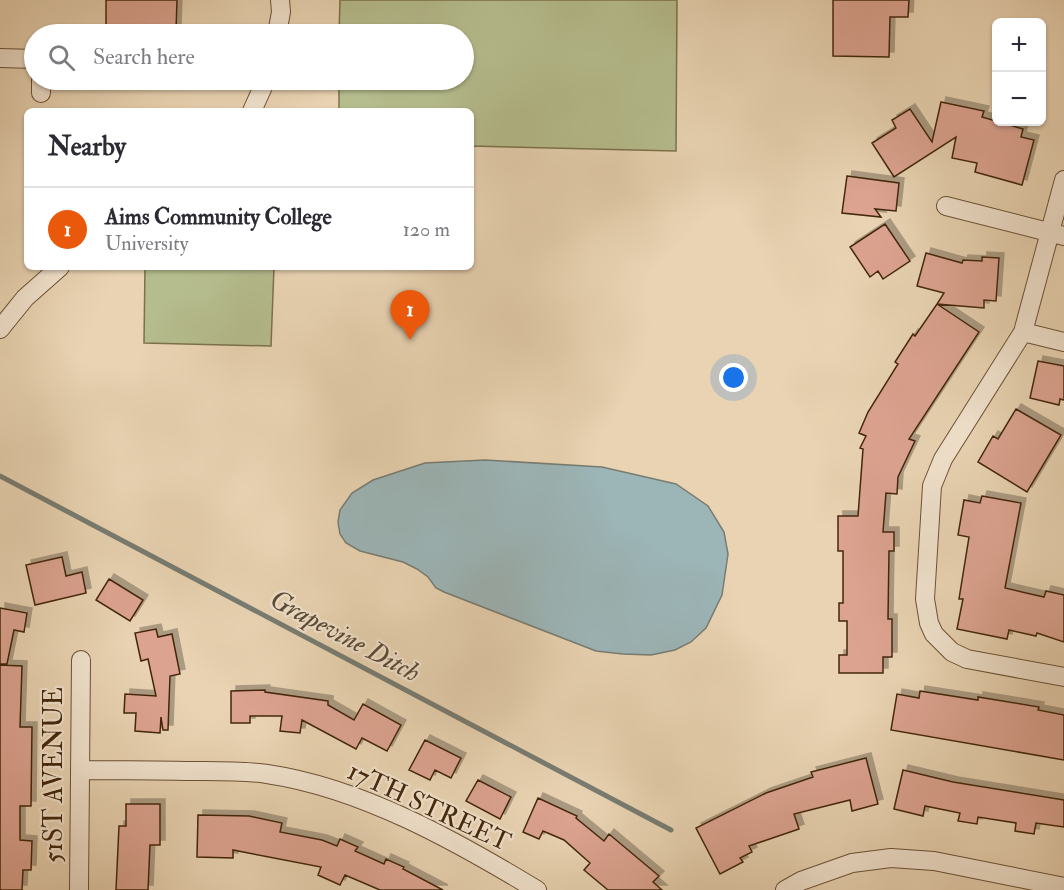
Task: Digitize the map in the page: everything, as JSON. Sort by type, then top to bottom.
[{"type":"street","points":[[279,24],[280,0]]},
{"type":"street","points":[[0,58],[24,59]]},
{"type":"street","points":[[253,108],[261,90]]},
{"type":"street","points":[[1064,180],[1057,235],[1023,332],[943,459],[932,486],[925,599],[928,623],[934,634],[952,652],[967,659],[1064,677]]},
{"type":"street","points":[[946,206],[1057,235]]},
{"type":"street","points":[[0,329],[25,298],[57,270]]},
{"type":"street","points":[[1023,332],[1064,342]]},
{"type":"street","name":"51ST AVENUE","points":[[79,890],[81,660]]},
{"type":"street","name":"17TH STREET","points":[[80,770],[266,774],[322,785],[375,804],[483,858],[537,890]]},
{"type":"street","points":[[785,890],[801,881],[852,863],[891,858],[934,861],[1064,887]]},
{"type":"green space","points":[[340,0],[677,0],[676,151],[474,146],[474,108],[339,108],[339,90],[474,90],[474,24],[339,24]]},
{"type":"green space","points":[[145,270],[274,270],[271,346],[144,343]]},
{"type":"water","points":[[485,460],[602,467],[676,484],[708,506],[724,532],[728,554],[722,595],[706,628],[691,642],[675,650],[651,655],[596,651],[444,592],[436,588],[428,577],[417,569],[403,562],[360,551],[346,543],[340,534],[338,522],[340,510],[352,493],[373,480],[425,463]]},
{"type":"building","points":[[106,0],[177,0],[176,24],[106,24]]},
{"type":"building","points":[[833,0],[909,0],[908,17],[890,17],[889,57],[833,56]]},
{"type":"building","points":[[941,102],[984,111],[982,117],[992,120],[992,126],[1013,126],[1023,129],[1021,137],[1034,140],[1022,185],[975,172],[977,163],[952,158],[956,137],[894,177],[872,143],[896,128],[892,120],[910,109],[932,142]]},
{"type":"building","points":[[847,176],[899,183],[896,211],[875,209],[881,217],[842,213]]},
{"type":"building","points":[[885,224],[910,261],[883,279],[878,271],[870,277],[850,247]]},
{"type":"building","points":[[926,253],[962,263],[963,260],[982,261],[982,257],[999,258],[996,301],[984,300],[984,308],[937,304],[944,293],[917,286]]},
{"type":"building","points":[[937,304],[979,332],[909,439],[915,441],[898,477],[897,494],[886,493],[883,532],[894,532],[894,551],[889,551],[888,619],[892,619],[892,657],[883,657],[883,673],[839,673],[839,655],[847,655],[847,621],[839,621],[839,603],[843,603],[843,551],[838,551],[838,516],[858,516],[863,449],[860,448],[866,436],[859,433],[868,412],[898,364],[895,362],[913,334],[915,336]]},
{"type":"building","points":[[1038,361],[1064,366],[1064,400],[1060,399],[1059,405],[1030,398]]},
{"type":"building","points":[[1016,409],[1061,435],[1027,492],[978,462],[993,436],[998,439]]},
{"type":"building","points":[[982,496],[1021,503],[1005,588],[1044,597],[1046,591],[1064,595],[1064,642],[1037,633],[1036,636],[1009,630],[1007,639],[957,629],[963,599],[959,599],[969,537],[958,535],[964,500],[980,503]]},
{"type":"building","points":[[62,557],[66,576],[82,572],[86,593],[35,605],[26,565]]},
{"type":"building","points":[[109,579],[143,600],[130,621],[96,600]]},
{"type":"building","points":[[0,608],[27,613],[24,632],[14,630],[7,664],[0,664]]},
{"type":"building","points":[[156,629],[158,637],[172,634],[180,674],[170,676],[168,730],[163,730],[161,717],[160,733],[135,731],[136,713],[124,713],[125,694],[156,696],[148,659],[141,661],[135,633]]},
{"type":"building","points":[[0,665],[22,666],[20,727],[32,727],[31,806],[20,806],[20,840],[32,841],[31,870],[23,870],[22,890],[0,890]]},
{"type":"building","points":[[265,690],[265,692],[328,701],[328,705],[354,720],[363,704],[401,725],[387,751],[362,738],[356,749],[302,720],[300,733],[280,731],[282,716],[250,716],[250,723],[231,723],[231,691]]},
{"type":"building","points":[[920,691],[1039,707],[1038,710],[1064,715],[1064,760],[891,730],[897,694],[919,698]]},
{"type":"building","points":[[425,740],[461,758],[451,778],[435,770],[430,780],[409,770]]},
{"type":"building","points":[[866,758],[878,804],[852,811],[850,800],[794,814],[799,829],[749,846],[752,852],[740,858],[743,862],[720,874],[696,828],[766,793],[813,777],[811,772]]},
{"type":"building","points":[[903,770],[953,782],[1064,800],[1064,827],[1036,823],[1034,834],[1015,831],[1016,823],[978,817],[977,824],[958,821],[960,813],[925,806],[923,816],[894,809]]},
{"type":"building","points":[[478,780],[511,797],[500,819],[466,801]]},
{"type":"building","points":[[538,798],[577,816],[576,818],[604,841],[609,834],[659,876],[653,882],[662,890],[608,890],[584,870],[590,863],[564,840],[543,831],[539,839],[523,832]]},
{"type":"building","points":[[126,804],[160,804],[160,845],[150,845],[148,890],[116,890],[119,826],[126,826]]},
{"type":"building","points":[[198,815],[249,816],[282,823],[280,832],[322,840],[337,846],[340,839],[358,847],[355,851],[384,864],[386,859],[443,890],[380,890],[345,875],[340,885],[318,875],[321,867],[233,850],[233,858],[197,857]]},
{"type":"waterway","name":"Grapevine Ditch","points":[[0,476],[671,830]]},
{"type":"place","name":"Aims Community College","points":[[410,340]]}]
